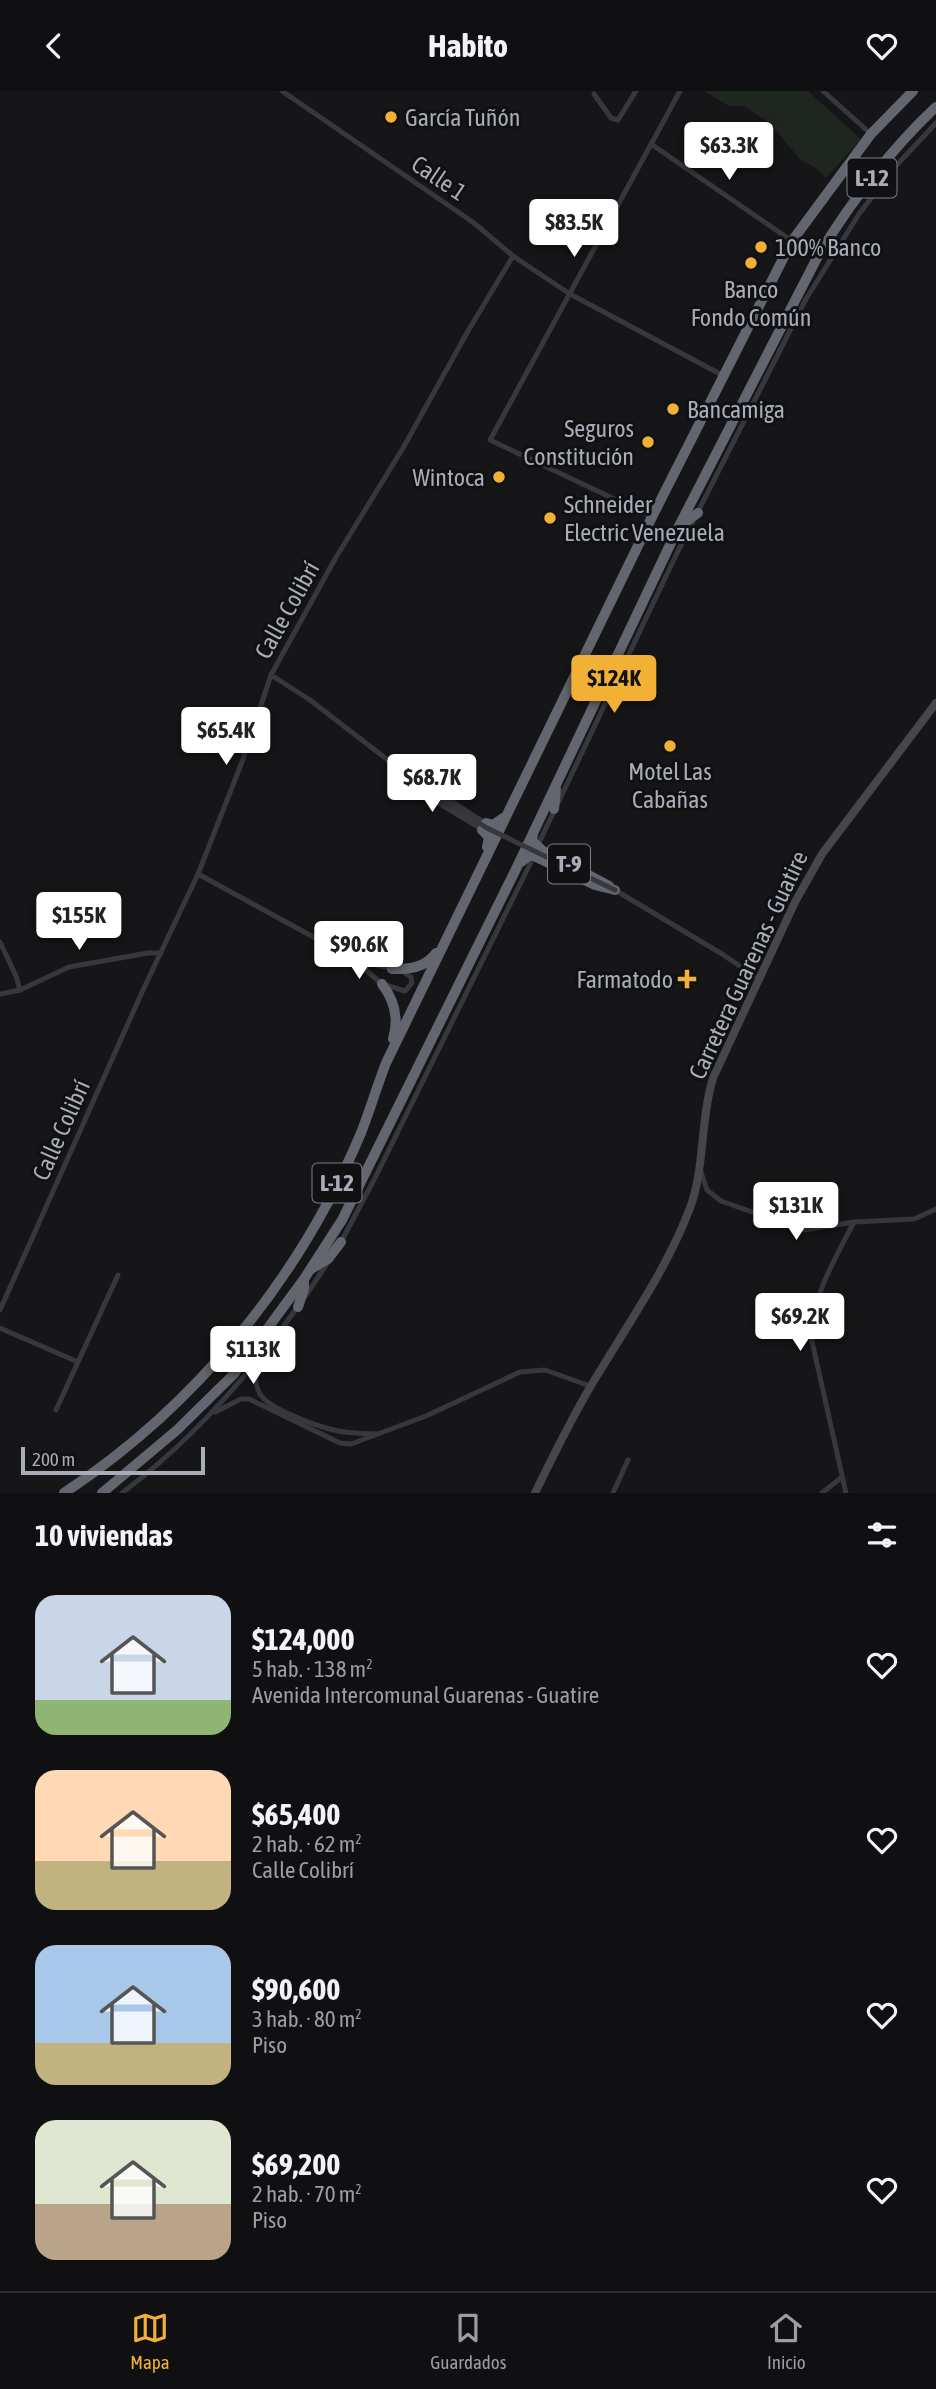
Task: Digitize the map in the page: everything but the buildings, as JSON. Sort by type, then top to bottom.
[{"type":"highway","name":"L-12","points":[[64,1493],[110,1462],[166,1413],[218,1360],[259,1310],[321,1213],[361,1133],[386,1063],[445,941],[722,375],[792,241],[871,134],[913,91]]},
{"type":"highway","name":"L-12","points":[[102,1493],[217,1393],[263,1337],[342,1220],[516,869],[678,528],[818,256],[881,166],[936,107]]},
{"type":"highway","points":[[678,528],[698,513]]},
{"type":"highway","name":"T-9","points":[[554,809],[557,782]]},
{"type":"highway","points":[[483,865],[489,837],[484,827],[499,823],[514,800]]},
{"type":"highway","name":"T-9","points":[[533,832],[535,851],[597,878],[615,890]]},
{"type":"highway","points":[[516,869],[535,851]]},
{"type":"highway","points":[[392,969],[415,968],[424,964],[445,941]]},
{"type":"highway","points":[[382,984],[394,1004],[396,1023],[386,1063]]},
{"type":"highway","points":[[310,1269],[328,1259],[341,1242]]},
{"type":"highway","points":[[298,1307],[304,1279]]},
{"type":"main road","name":"Carretera Guarenas - Guatire","points":[[535,1493],[590,1387],[676,1241],[692,1204],[707,1097],[713,1078],[795,902],[822,854],[936,703]]},
{"type":"street","name":"Calle 1","points":[[282,91],[474,223],[513,256],[570,294],[722,375]]},
{"type":"street","points":[[594,94],[611,118],[618,120],[636,91]]},
{"type":"street","points":[[652,517],[490,440],[680,91]]},
{"type":"street","points":[[823,91],[871,134]]},
{"type":"street","name":"L-12","points":[[122,1493],[145,1476],[209,1415],[266,1350],[341,1242],[376,1176],[698,513],[812,288],[859,214],[895,167],[936,123]]},
{"type":"street","points":[[651,143],[792,241],[818,256]]},
{"type":"street","name":"Calle Colibrí","points":[[0,1310],[198,874],[242,762],[271,675],[335,559],[403,448],[513,256]]},
{"type":"street","points":[[271,675],[310,700],[403,772],[487,828],[615,890],[759,979]]},
{"type":"street","points":[[391,762],[484,827]]},
{"type":"street","points":[[403,772],[424,793],[484,827]]},
{"type":"street","points":[[198,874],[352,958],[382,984],[405,991],[410,987],[411,977],[403,971],[352,958]]},
{"type":"street","points":[[0,942],[20,991]]},
{"type":"street","points":[[0,994],[20,991],[69,967],[162,953]]},
{"type":"street","points":[[699,1159],[702,1180],[707,1190],[721,1201],[804,1230],[854,1222],[914,1219],[936,1209]]},
{"type":"street","points":[[846,1493],[811,1337],[818,1293],[854,1222]]},
{"type":"street","points":[[57,1410],[118,1275]]},
{"type":"street","points":[[0,1328],[78,1362]]},
{"type":"street","points":[[266,1350],[257,1367],[255,1381],[261,1395],[269,1402],[313,1424],[334,1430],[381,1434]]},
{"type":"street","points":[[209,1415],[241,1399],[249,1399],[340,1443],[351,1444],[426,1416],[520,1373],[545,1370],[590,1387]]},
{"type":"street","points":[[613,1493],[628,1460]]},
{"type":"street","points":[[822,1493],[842,1477]]},
{"type":"shaded area","points":[[704,91],[808,91],[861,139],[826,178],[801,160],[768,122],[744,106],[729,106]]},
{"type":"place","name":"García Tuñón","points":[[391,117]]},
{"type":"place","name":"100% Banco","points":[[761,247]]},
{"type":"place","name":"Banco Fondo Común","points":[[751,263]]},
{"type":"place","name":"Bancamiga","points":[[673,409]]},
{"type":"place","name":"Seguros Constitución","points":[[648,442]]},
{"type":"place","name":"Wintoca","points":[[499,477]]},
{"type":"place","name":"Schneider Electric Venezuela","points":[[550,518]]},
{"type":"place","name":"Motel Las Cabañas","points":[[670,746]]},
{"type":"place","name":"Farmatodo","points":[[687,979]]}]
